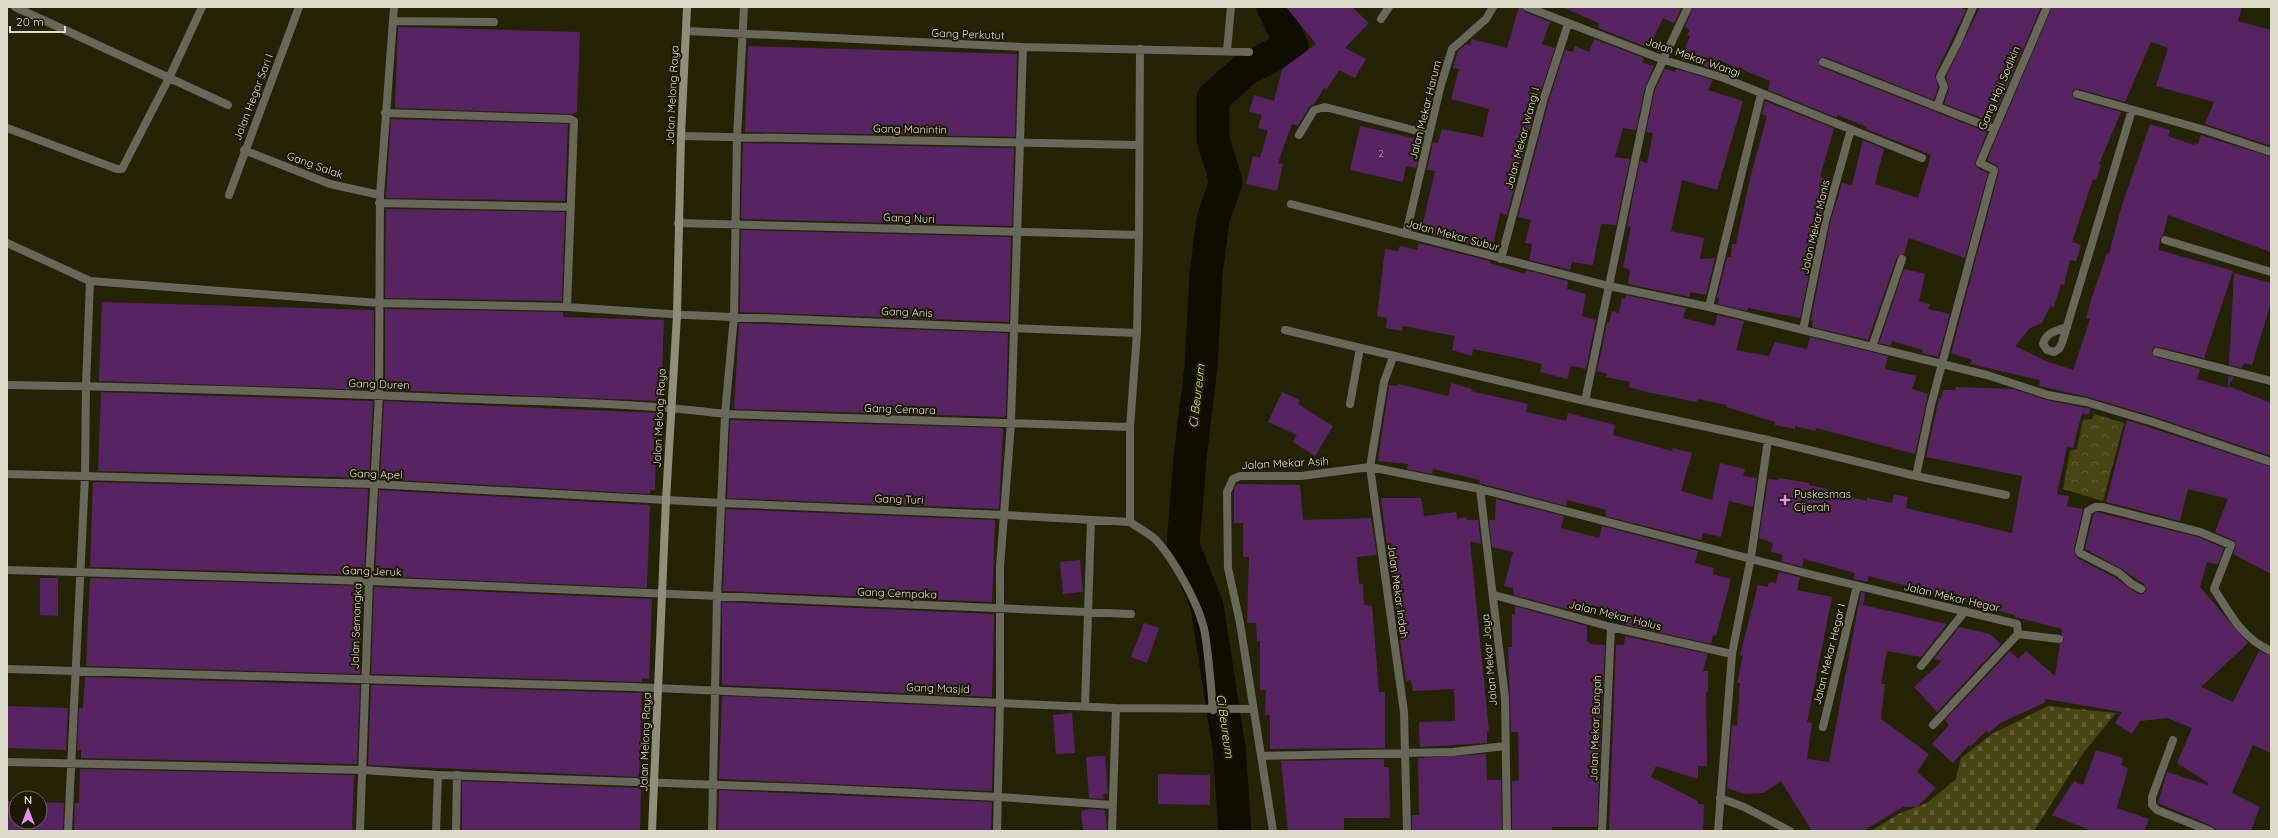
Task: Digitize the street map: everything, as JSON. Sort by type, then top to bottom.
[{"type":"main road","name":"Jalan Melong Raya","points":[[652,831],[666,500],[677,315],[678,223],[687,7]]},
{"type":"street","points":[[15,7],[170,76],[228,105]]},
{"type":"street","points":[[7,128],[116,169],[122,169],[170,76],[202,7]]},
{"type":"street","name":"Jalan Hegar Sari I","points":[[229,195],[244,150],[299,7]]},
{"type":"street","name":"Jalan Semangka","points":[[360,831],[369,581],[379,395],[380,199],[385,113],[394,7]]},
{"type":"street","points":[[712,831],[714,786],[716,597],[725,414],[734,316],[737,137],[744,7]]},
{"type":"street","points":[[1227,51],[1230,7]]},
{"type":"street","points":[[1381,19],[1389,7]]},
{"type":"street","name":"Jalan Mekar Harum","points":[[1406,234],[1429,134],[1452,49],[1486,20],[1493,7]]},
{"type":"street","name":"Jalan Mekar Wangi","points":[[1527,7],[1664,60],[1712,73],[1922,158]]},
{"type":"street","points":[[1585,401],[1650,88],[1688,7]]},
{"type":"street","points":[[1936,107],[1944,87],[1940,77],[1957,44],[1972,7]]},
{"type":"street","name":"Gang Haji Sodikin","points":[[1944,364],[1994,170],[1980,164],[2047,7]]},
{"type":"street","points":[[393,21],[494,22]]},
{"type":"street","name":"Jalan Mekar Wangi I","points":[[1501,259],[1544,98],[1568,24]]},
{"type":"street","name":"Gang Perkutut","points":[[686,31],[1023,47],[1248,52]]},
{"type":"street","points":[[997,831],[999,797],[1000,567],[1011,423],[1023,47]]},
{"type":"street","points":[[1140,49],[1137,333],[1130,427],[1130,522],[1155,539],[1170,557],[1199,614],[1205,632],[1215,710]]},
{"type":"street","points":[[1824,62],[1994,129]]},
{"type":"street","points":[[1709,308],[1761,94]]},
{"type":"street","points":[[2077,94],[2205,130],[2271,152]]},
{"type":"street","points":[[1299,135],[1314,110],[1325,107],[1429,134]]},
{"type":"street","points":[[2067,326],[2132,110]]},
{"type":"street","points":[[385,113],[572,120],[575,124],[567,308]]},
{"type":"street","name":"Jalan Mekar Manis","points":[[1803,330],[1825,222],[1851,129]]},
{"type":"street","name":"Gang Manintin","points":[[681,136],[1020,141],[1139,145]]},
{"type":"street","name":"Gang Salak","points":[[244,150],[330,184],[380,199],[571,207]]},
{"type":"street","name":"Jalan Mekar Subur","points":[[1291,204],[1609,286],[1803,330],[1987,375],[2048,395],[2086,402],[2271,462]]},
{"type":"street","name":"Gang Nuri","points":[[678,223],[1139,235]]},
{"type":"street","points":[[2165,240],[2271,272]]},
{"type":"street","points":[[7,243],[90,281],[86,385],[85,476],[74,671],[68,831]]},
{"type":"street","points":[[1872,347],[1902,259]]},
{"type":"street","name":"Gang Anis","points":[[90,281],[379,303],[567,308],[677,315],[734,316],[1137,333]]},
{"type":"street","points":[[1285,330],[1393,357],[1585,401],[1768,440],[1916,476],[2006,495]]},
{"type":"street","points":[[1350,404],[1360,348]]},
{"type":"street","points":[[2157,352],[2270,378]]},
{"type":"street","name":"Jalan Mekar Indah","points":[[1393,357],[1383,389],[1370,468],[1404,712],[1407,831]]},
{"type":"street","points":[[1916,476],[1931,406],[1944,364]]},
{"type":"street","name":"Gang Duren","points":[[7,385],[86,385],[671,407]]},
{"type":"street","name":"Gang Cemara","points":[[671,407],[725,414],[1130,427]]},
{"type":"street","points":[[1718,831],[1732,654],[1751,557],[1768,440]]},
{"type":"street","name":"Jalan Mekar Asih","points":[[1249,710],[1240,623],[1228,568],[1227,492],[1232,479],[1240,476],[1301,476],[1370,468],[1480,489]]},
{"type":"street","name":"Gang Apel","points":[[7,474],[374,484],[666,500]]},
{"type":"street","name":"Jalan Mekar Hegar","points":[[1480,489],[1751,557],[1857,586],[1965,612],[2014,622],[2019,629],[2018,634]]},
{"type":"street","name":"Jalan Mekar Jaya","points":[[1480,489],[1494,594],[1505,698],[1507,831]]},
{"type":"street","name":"Gang Turi","points":[[666,500],[721,504],[1004,515],[1130,522]]},
{"type":"street","points":[[2142,589],[2119,573],[2080,553],[2079,550],[2088,511],[2095,507],[2102,507],[2200,532],[2231,545],[2214,589],[2244,633],[2256,644],[2271,651]]},
{"type":"street","points":[[1085,706],[1091,520]]},
{"type":"street","name":"Gang Jeruk","points":[[7,570],[369,581],[663,594]]},
{"type":"street","name":"Jalan Mekar Hegar I","points":[[1823,727],[1857,586]]},
{"type":"street","name":"Gang Cempaka","points":[[663,594],[1001,607],[1131,614]]},
{"type":"street","name":"Jalan Mekar Halus","points":[[1494,594],[1611,627],[1732,654]]},
{"type":"street","points":[[1921,666],[1965,612]]},
{"type":"street","name":"Jalan Mekar Bungah","points":[[1602,831],[1611,627]]},
{"type":"street","points":[[1933,725],[2018,634],[2059,639]]},
{"type":"street","name":"Gang Masjid","points":[[7,669],[658,688],[1116,708],[1249,710]]},
{"type":"street","points":[[1112,831],[1116,708]]},
{"type":"street","points":[[1249,710],[1262,756],[1273,831]]},
{"type":"street","points":[[2173,740],[2152,797],[2152,805],[2157,810],[2210,831]]},
{"type":"street","points":[[1262,756],[1454,752],[1506,746]]},
{"type":"street","points":[[7,762],[363,770],[438,775],[654,782],[714,786],[999,797],[1113,805]]},
{"type":"street","points":[[436,831],[438,775]]},
{"type":"street","points":[[456,831],[457,775]]},
{"type":"street","points":[[1720,798],[1790,831]]},
{"type":"green space","points":[[2094,414],[2124,423],[2103,501],[2063,489],[2070,451],[2077,449],[2083,420],[2092,419]]},
{"type":"green space","points":[[2048,706],[2116,713],[2084,752],[2034,831],[1871,831],[1898,814],[1927,803],[1956,779],[1961,758],[1992,734]]},
{"type":"building","points":[[1286,7],[1352,7],[1369,23],[1345,48],[1366,59],[1355,78],[1339,70],[1327,89],[1324,88],[1314,104],[1309,107],[1298,126],[1292,124],[1278,163],[1283,164],[1277,191],[1246,184],[1253,156],[1260,158],[1268,131],[1258,128],[1262,115],[1249,112],[1254,95],[1274,101],[1282,69],[1316,44]]},
{"type":"building","points":[[1519,7],[1522,7],[1525,12],[1550,22],[1542,44],[1555,48],[1539,97],[1507,215],[1500,213],[1492,250],[1421,232],[1435,171],[1427,170],[1433,142],[1438,143],[1442,129],[1483,137],[1489,109],[1451,99],[1459,69],[1453,68],[1458,51],[1466,44],[1470,45],[1472,39],[1507,48]]},
{"type":"building","points":[[1562,7],[1682,7],[1674,23],[1663,18],[1649,48],[1598,28],[1599,23]]},
{"type":"building","points":[[1693,7],[1959,7],[1966,10],[1935,75],[1938,87],[1934,100],[1825,57],[1818,60],[1821,67],[1987,132],[1975,163],[1977,168],[1988,173],[1965,258],[1909,238],[1904,254],[1897,257],[1868,340],[1812,327],[1813,320],[1811,320],[1830,223],[1842,183],[1852,185],[1863,140],[1884,149],[1875,184],[1918,198],[1931,155],[1866,129],[1867,127],[1837,115],[1837,118],[1768,90],[1770,81],[1721,61],[1717,70],[1681,59],[1690,36],[1687,35],[1690,30],[1685,27]]},
{"type":"building","points":[[1980,7],[2041,7],[1992,122],[1944,104],[1949,88],[1946,77]]},
{"type":"building","points":[[2052,7],[2242,7],[2238,21],[2271,30],[2271,146],[2205,124],[2214,102],[2156,86],[2168,48],[2151,42],[2125,102],[2078,89],[2073,90],[2072,95],[2075,99],[2121,112],[2099,164],[2101,165],[2096,180],[2093,179],[2072,242],[2081,245],[2076,261],[2070,260],[2064,285],[2061,284],[2054,307],[2050,306],[2042,323],[2030,328],[2015,346],[2046,361],[2073,370],[2090,319],[2086,318],[2092,297],[2107,253],[2109,254],[2121,208],[2150,124],[2170,130],[2168,136],[2194,145],[2195,143],[2198,144],[2201,135],[2271,157],[2271,252],[2168,215],[2163,235],[2160,239],[2159,250],[2233,271],[2204,358],[2158,347],[2153,348],[2152,351],[2156,357],[2200,369],[2197,379],[2228,388],[2228,386],[2271,403],[2271,456],[2155,417],[2088,397],[2039,386],[2040,380],[1970,364],[1972,360],[1951,353],[1999,171],[1998,166],[1987,160]]},
{"type":"building","points":[[398,27],[580,32],[577,112],[572,114],[395,108]]},
{"type":"building","points":[[1594,39],[1644,58],[1642,63],[1654,66],[1645,87],[1636,130],[1623,128],[1615,157],[1630,159],[1616,225],[1601,224],[1593,265],[1572,262],[1570,270],[1529,260],[1532,244],[1525,243],[1531,220],[1518,217],[1549,100],[1565,50],[1573,52],[1575,46],[1589,52]]},
{"type":"building","points":[[748,46],[1017,54],[1015,137],[745,132]]},
{"type":"building","points":[[1665,69],[1675,72],[1676,69],[1713,80],[1708,90],[1743,101],[1717,190],[1682,180],[1671,231],[1704,238],[1700,259],[1715,258],[1706,295],[1691,292],[1689,297],[1628,284],[1630,270],[1623,267],[1631,227],[1627,226],[1640,161],[1647,163],[1653,133],[1646,132],[1655,90]]},
{"type":"building","points":[[1765,101],[1834,128],[1820,177],[1831,180],[1820,221],[1800,318],[1748,308],[1747,311],[1718,304],[1719,298],[1717,297],[1727,257],[1731,257],[1732,244],[1736,244],[1750,178],[1767,116],[1762,114]]},
{"type":"building","points":[[391,119],[568,124],[565,201],[386,198]]},
{"type":"building","points":[[1360,126],[1422,140],[1416,168],[1406,166],[1403,182],[1350,170]]},
{"type":"building","points":[[743,143],[1014,148],[1012,226],[741,219]]},
{"type":"building","points":[[386,209],[565,212],[562,301],[385,298]]},
{"type":"building","points":[[741,230],[1011,237],[1009,322],[740,312]]},
{"type":"building","points":[[1419,243],[1490,261],[1490,263],[1525,274],[1526,270],[1568,281],[1567,289],[1586,294],[1582,316],[1596,320],[1586,369],[1571,366],[1567,379],[1540,372],[1542,364],[1473,349],[1472,356],[1452,350],[1455,336],[1403,326],[1402,331],[1386,328],[1387,318],[1377,316],[1385,249],[1398,251],[1400,246],[1417,250]]},
{"type":"building","points":[[1904,269],[1925,274],[1919,301],[1930,304],[1928,309],[1950,314],[1938,357],[1922,353],[1923,350],[1892,341],[1891,346],[1879,343]]},
{"type":"building","points":[[2234,273],[2271,283],[2271,303],[2252,365],[2245,363],[2241,368],[2229,365]]},
{"type":"building","points":[[1626,295],[1686,308],[1683,318],[1715,326],[1717,315],[1744,321],[1736,350],[1769,356],[1775,342],[1807,349],[1810,337],[1888,356],[1885,369],[1917,376],[1912,389],[1928,394],[1915,454],[1816,428],[1815,431],[1795,426],[1795,429],[1775,425],[1775,422],[1726,407],[1727,405],[1698,399],[1696,402],[1647,392],[1629,387],[1630,382],[1606,377],[1607,374],[1597,371],[1607,323],[1609,323],[1612,311],[1619,313],[1622,298],[1625,299]]},
{"type":"building","points":[[102,302],[374,310],[374,390],[99,381]]},
{"type":"building","points":[[385,309],[563,312],[563,317],[664,320],[661,401],[385,390]]},
{"type":"building","points":[[739,323],[1008,333],[1006,416],[734,409]]},
{"type":"building","points":[[2228,376],[2234,377],[2228,386]]},
{"type":"building","points":[[1451,383],[1472,389],[1471,391],[1528,404],[1526,412],[1566,421],[1568,413],[1615,425],[1613,435],[1672,451],[1673,448],[1692,453],[1681,491],[1712,500],[1720,463],[1745,469],[1743,476],[1757,478],[1753,507],[1729,501],[1721,537],[1703,533],[1701,540],[1605,516],[1606,510],[1567,500],[1566,506],[1479,483],[1480,480],[1433,469],[1432,474],[1407,469],[1408,464],[1378,461],[1389,385],[1398,386],[1398,384],[1448,396]]},
{"type":"building","points":[[1956,387],[2013,389],[2047,400],[2090,409],[2089,415],[2082,413],[2073,448],[2067,447],[2057,494],[2069,496],[2067,506],[2083,509],[2074,549],[2077,558],[2116,578],[2138,594],[2143,594],[2146,591],[2144,584],[2122,569],[2085,549],[2093,515],[2096,512],[2198,537],[2224,548],[2218,565],[2207,562],[2200,587],[2248,643],[2201,687],[2233,702],[2259,651],[2271,656],[2271,753],[2253,745],[2232,793],[2260,807],[2251,831],[2217,831],[2212,826],[2158,803],[2167,772],[2208,785],[2208,783],[2177,763],[2192,728],[2167,718],[2140,721],[2132,734],[2115,723],[2122,712],[2046,699],[2044,703],[2000,723],[1989,733],[1986,731],[1971,746],[1969,745],[1953,763],[1932,744],[1949,725],[1945,720],[2010,651],[2018,659],[2026,651],[2055,676],[2060,644],[2064,640],[2061,634],[2062,629],[1869,576],[1867,582],[1853,579],[1855,573],[1804,559],[1802,567],[1781,561],[1783,555],[1771,552],[1773,543],[1759,538],[1768,479],[1779,480],[1779,478],[1809,483],[1809,485],[1837,491],[1836,494],[1867,501],[1867,498],[1892,503],[1894,494],[1908,497],[1906,508],[2012,533],[2022,476],[1926,457],[1939,398],[1941,399],[1943,390],[1955,390]]},
{"type":"building","points":[[101,392],[373,401],[369,478],[98,471]]},
{"type":"building","points":[[1282,392],[1300,400],[1298,404],[1333,426],[1315,456],[1293,442],[1297,435],[1268,422]]},
{"type":"building","points":[[384,401],[657,413],[655,490],[650,490],[650,494],[380,479]]},
{"type":"building","points":[[730,420],[1003,428],[999,509],[727,498]]},
{"type":"building","points":[[2127,420],[2271,467],[2271,574],[2233,554],[2236,547],[2235,541],[2215,532],[2228,499],[2188,489],[2180,521],[2106,502]]},
{"type":"building","points":[[93,482],[368,489],[364,575],[90,567]]},
{"type":"building","points":[[1237,484],[1300,485],[1303,520],[1371,518],[1377,555],[1357,557],[1359,584],[1363,584],[1364,605],[1372,606],[1379,692],[1385,692],[1385,748],[1270,749],[1270,715],[1265,715],[1266,690],[1260,690],[1260,641],[1257,641],[1256,623],[1247,623],[1249,557],[1243,557],[1243,523],[1234,523],[1234,489]]},
{"type":"building","points":[[379,490],[650,505],[647,588],[375,576]]},
{"type":"building","points":[[1381,498],[1421,498],[1424,516],[1456,512],[1457,519],[1466,517],[1467,520],[1478,520],[1481,544],[1470,541],[1489,731],[1487,731],[1487,743],[1420,747],[1419,722],[1455,721],[1454,689],[1413,691],[1411,680],[1406,681],[1395,607],[1397,607],[1392,555],[1388,555]]},
{"type":"building","points":[[1496,499],[1564,516],[1561,528],[1599,538],[1602,526],[1698,551],[1695,563],[1714,568],[1713,574],[1731,579],[1716,636],[1713,635],[1711,644],[1626,625],[1626,616],[1592,605],[1589,615],[1514,595],[1513,588],[1504,586],[1513,552],[1492,547],[1489,520],[1495,520]]},
{"type":"building","points":[[726,509],[995,520],[992,602],[723,591]]},
{"type":"building","points":[[1080,560],[1083,592],[1063,594],[1060,562]]},
{"type":"building","points":[[1779,572],[1800,577],[1797,590],[1832,597],[1807,722],[1812,723],[1807,759],[1829,762],[1861,592],[1865,593],[1863,605],[1947,624],[1921,657],[1887,651],[1881,684],[1885,684],[1881,719],[1929,754],[1917,772],[1936,788],[1917,807],[1903,807],[1863,831],[1812,831],[1781,781],[1764,793],[1744,794],[1727,788],[1732,725],[1737,726],[1740,683],[1737,683],[1743,656],[1740,655],[1758,585],[1768,587],[1769,582],[1776,583]]},
{"type":"building","points":[[40,578],[58,578],[58,616],[40,615]]},
{"type":"building","points":[[90,578],[363,586],[360,674],[86,666]]},
{"type":"building","points":[[374,587],[652,599],[649,679],[642,678],[642,682],[371,674]]},
{"type":"building","points":[[722,602],[994,614],[992,697],[722,685]]},
{"type":"building","points":[[1515,606],[1587,626],[1587,642],[1590,642],[1589,644],[1605,645],[1597,827],[1552,827],[1552,831],[1512,831],[1512,781],[1519,781],[1518,732],[1511,732],[1508,647],[1512,647],[1512,614],[1515,614]]},
{"type":"building","points":[[1144,623],[1159,628],[1147,663],[1131,657]]},
{"type":"building","points":[[1959,627],[1990,634],[2001,644],[1937,712],[1914,687],[1942,661],[1934,659]]},
{"type":"building","points":[[1625,636],[1708,654],[1703,671],[1708,671],[1708,692],[1706,692],[1707,766],[1698,766],[1698,779],[1656,766],[1651,777],[1698,801],[1698,804],[1704,804],[1703,831],[1609,831],[1616,645],[1624,645]]},
{"type":"building","points":[[85,677],[360,685],[357,764],[81,758],[81,750],[77,750],[79,708],[83,708]]},
{"type":"building","points":[[371,685],[642,693],[639,777],[368,765]]},
{"type":"building","points":[[722,696],[994,708],[992,791],[719,779]]},
{"type":"building","points":[[7,706],[68,708],[66,750],[7,748]]},
{"type":"building","points":[[1072,713],[1075,753],[1056,754],[1053,715]]},
{"type":"building","points":[[2096,750],[2123,758],[2121,765],[2128,768],[2117,808],[2149,819],[2144,831],[2092,831],[2052,815],[2074,781],[2083,785]]},
{"type":"building","points":[[1486,754],[1487,780],[1501,780],[1502,831],[1412,831],[1412,815],[1419,815],[1418,758]]},
{"type":"building","points":[[1105,756],[1108,794],[1103,794],[1104,799],[1089,798],[1086,757]]},
{"type":"building","points":[[1384,759],[1384,767],[1389,767],[1390,818],[1344,818],[1344,831],[1288,831],[1281,761]]},
{"type":"building","points":[[80,769],[354,775],[352,831],[74,831],[75,803],[79,803]]},
{"type":"building","points":[[1158,774],[1210,775],[1210,805],[1158,804]]},
{"type":"building","points":[[462,781],[641,788],[640,831],[462,831]]},
{"type":"building","points":[[719,790],[992,802],[991,831],[718,831]]},
{"type":"building","points":[[7,801],[8,830],[48,830],[48,802],[64,803],[63,831],[7,831]]},
{"type":"building","points":[[1090,809],[1105,810],[1107,831],[1083,831],[1081,811]]},
{"type":"waterway","name":"Ci Beureum","points":[[1235,831],[1229,748],[1207,606],[1183,546],[1190,458],[1201,366],[1206,274],[1213,219],[1226,182],[1213,139],[1213,98],[1246,69],[1292,46],[1273,7]]},
{"type":"place","name":"Puskesmas Cijerah","points":[[1785,500]]}]
